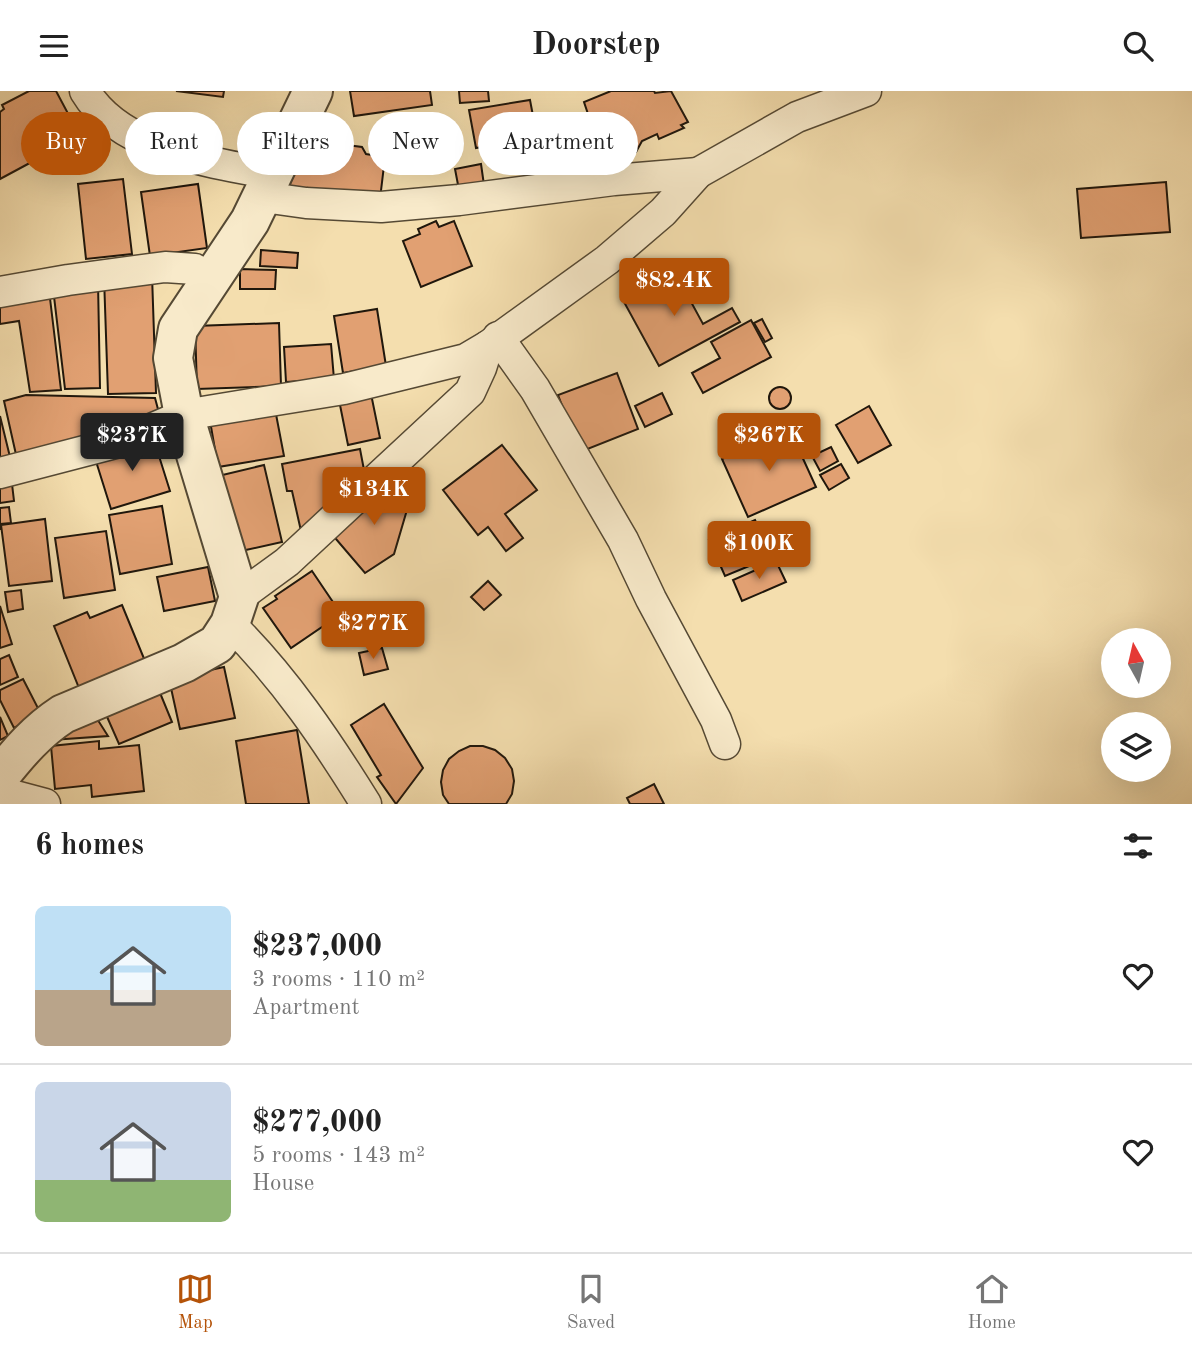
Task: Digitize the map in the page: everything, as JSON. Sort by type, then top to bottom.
[{"type":"street","points":[[85,91],[104,116],[127,132],[306,203],[381,207],[698,173]]},
{"type":"street","points":[[313,91],[268,186],[230,254],[178,329],[173,358],[184,415],[235,611],[255,649],[312,722],[366,804]]},
{"type":"street","points":[[0,473],[123,441],[184,415],[357,386],[466,359],[607,260],[663,212],[698,173],[797,117],[866,91]]},
{"type":"street","points":[[0,292],[165,268],[195,269],[211,281]]},
{"type":"street","points":[[0,776],[27,743],[63,714],[184,663],[217,644],[235,611],[470,392],[493,341]]},
{"type":"street","points":[[493,341],[535,389],[623,540],[651,599],[716,720],[725,744]]},
{"type":"street","points":[[0,792],[45,804]]},
{"type":"building","points":[[29,91],[56,91],[67,112],[21,112],[21,168],[0,179],[0,112],[4,109],[2,105]]},
{"type":"building","points":[[176,91],[224,91],[223,97]]},
{"type":"building","points":[[350,91],[430,91],[432,105],[354,116]]},
{"type":"building","points":[[459,91],[488,91],[489,101],[460,103]]},
{"type":"building","points":[[611,91],[671,91],[688,122],[681,125],[684,128],[659,139],[657,134],[642,141],[638,148],[638,112],[587,112],[584,102]]},
{"type":"building","points":[[530,100],[532,112],[478,112],[476,148],[469,110]]},
{"type":"building","points":[[354,146],[362,147],[368,154],[368,175],[383,175],[380,199],[287,191],[294,175],[354,175]]},
{"type":"building","points":[[478,165],[478,175],[483,175],[484,185],[459,190],[456,175],[464,175],[464,167]]},
{"type":"building","points":[[123,179],[132,254],[86,259],[78,184]]},
{"type":"building","points":[[1166,182],[1170,232],[1081,238],[1077,189]]},
{"type":"building","points":[[198,184],[207,248],[150,256],[141,192]]},
{"type":"building","points":[[436,221],[439,227],[454,221],[472,266],[421,287],[403,241],[420,234],[418,229]]},
{"type":"building","points":[[261,250],[298,253],[297,268],[260,266]]},
{"type":"building","points":[[688,267],[696,283],[684,289],[703,324],[732,308],[740,322],[659,366],[624,302]]},
{"type":"building","points":[[240,269],[276,270],[275,289],[240,289]]},
{"type":"building","points":[[152,275],[156,393],[108,394],[104,277]]},
{"type":"building","points":[[98,282],[100,388],[65,389],[53,288]]},
{"type":"building","points":[[49,290],[61,390],[30,392],[19,321],[0,324],[0,297]]},
{"type":"building","points":[[377,309],[386,366],[343,373],[334,316]]},
{"type":"building","points":[[762,319],[772,338],[765,342],[754,323]]},
{"type":"building","points":[[751,320],[771,357],[703,393],[692,373],[720,358],[711,342]]},
{"type":"building","points":[[279,323],[281,386],[197,389],[195,326]]},
{"type":"building","points":[[331,344],[334,379],[286,382],[284,347]]},
{"type":"building","points":[[617,373],[638,429],[580,452],[558,395]]},
{"type":"building","points":[[780,387],[788,390],[791,398],[788,406],[780,409],[772,406],[769,398],[772,390]]},
{"type":"building","points":[[370,389],[380,438],[348,445],[338,395]]},
{"type":"building","points":[[662,393],[672,414],[645,427],[635,406]]},
{"type":"building","points":[[26,395],[155,398],[159,413],[77,444],[17,459],[4,401]]},
{"type":"building","points":[[869,406],[891,445],[858,463],[836,425]]},
{"type":"building","points":[[275,409],[284,456],[218,467],[210,421]]},
{"type":"building","points":[[0,416],[10,457],[0,459]]},
{"type":"building","points":[[789,428],[816,487],[748,517],[722,459]]},
{"type":"building","points":[[153,437],[170,491],[111,509],[94,455]]},
{"type":"building","points":[[502,445],[537,490],[505,514],[523,538],[506,551],[488,527],[478,535],[443,490]]},
{"type":"building","points":[[831,447],[838,461],[820,471],[812,456]]},
{"type":"building","points":[[360,449],[364,470],[301,531],[292,491],[287,491],[282,464]]},
{"type":"building","points":[[841,464],[849,478],[829,490],[820,475]]},
{"type":"building","points":[[264,465],[282,542],[232,553],[214,477]]},
{"type":"building","points":[[390,477],[409,503],[394,554],[365,573],[330,532]]},
{"type":"building","points":[[12,484],[14,501],[0,503],[0,485]]},
{"type":"building","points":[[162,506],[172,564],[120,574],[109,515]]},
{"type":"building","points":[[9,507],[11,523],[0,524],[0,508]]},
{"type":"building","points":[[45,519],[52,581],[9,586],[1,525]]},
{"type":"building","points":[[755,520],[771,557],[725,576],[709,540]]},
{"type":"building","points":[[106,531],[115,590],[64,598],[55,538]]},
{"type":"building","points":[[776,561],[786,582],[742,601],[733,580]]},
{"type":"building","points":[[208,567],[215,601],[164,611],[157,577]]},
{"type":"building","points":[[312,571],[341,614],[291,648],[263,608],[277,599],[275,596]]},
{"type":"building","points":[[488,581],[501,595],[484,610],[471,597]]},
{"type":"building","points":[[21,590],[23,609],[8,612],[5,592]]},
{"type":"building","points":[[122,605],[145,661],[79,688],[54,626],[87,612],[90,618]]},
{"type":"building","points":[[0,606],[12,644],[0,648]]},
{"type":"building","points":[[382,648],[388,669],[364,675],[359,653]]},
{"type":"building","points":[[9,655],[18,677],[0,685],[0,659]]},
{"type":"building","points":[[224,667],[235,718],[180,729],[169,679]]},
{"type":"building","points":[[23,679],[41,714],[14,728],[0,700],[0,690]]},
{"type":"building","points":[[158,688],[172,722],[119,744],[104,710]]},
{"type":"building","points":[[384,704],[423,768],[396,804],[377,777],[381,775],[351,725]]},
{"type":"building","points":[[94,714],[108,736],[51,740]]},
{"type":"building","points":[[0,717],[8,736],[0,740]]},
{"type":"building","points":[[297,730],[309,804],[246,804],[236,741]]},
{"type":"building","points":[[99,741],[99,749],[139,745],[144,791],[92,797],[91,785],[55,789],[51,746]]},
{"type":"building","points":[[470,746],[495,750],[505,758],[512,769],[512,794],[506,804],[449,804],[443,795],[443,770],[449,759]]},
{"type":"building","points":[[654,784],[664,804],[630,804],[627,798]]}]
